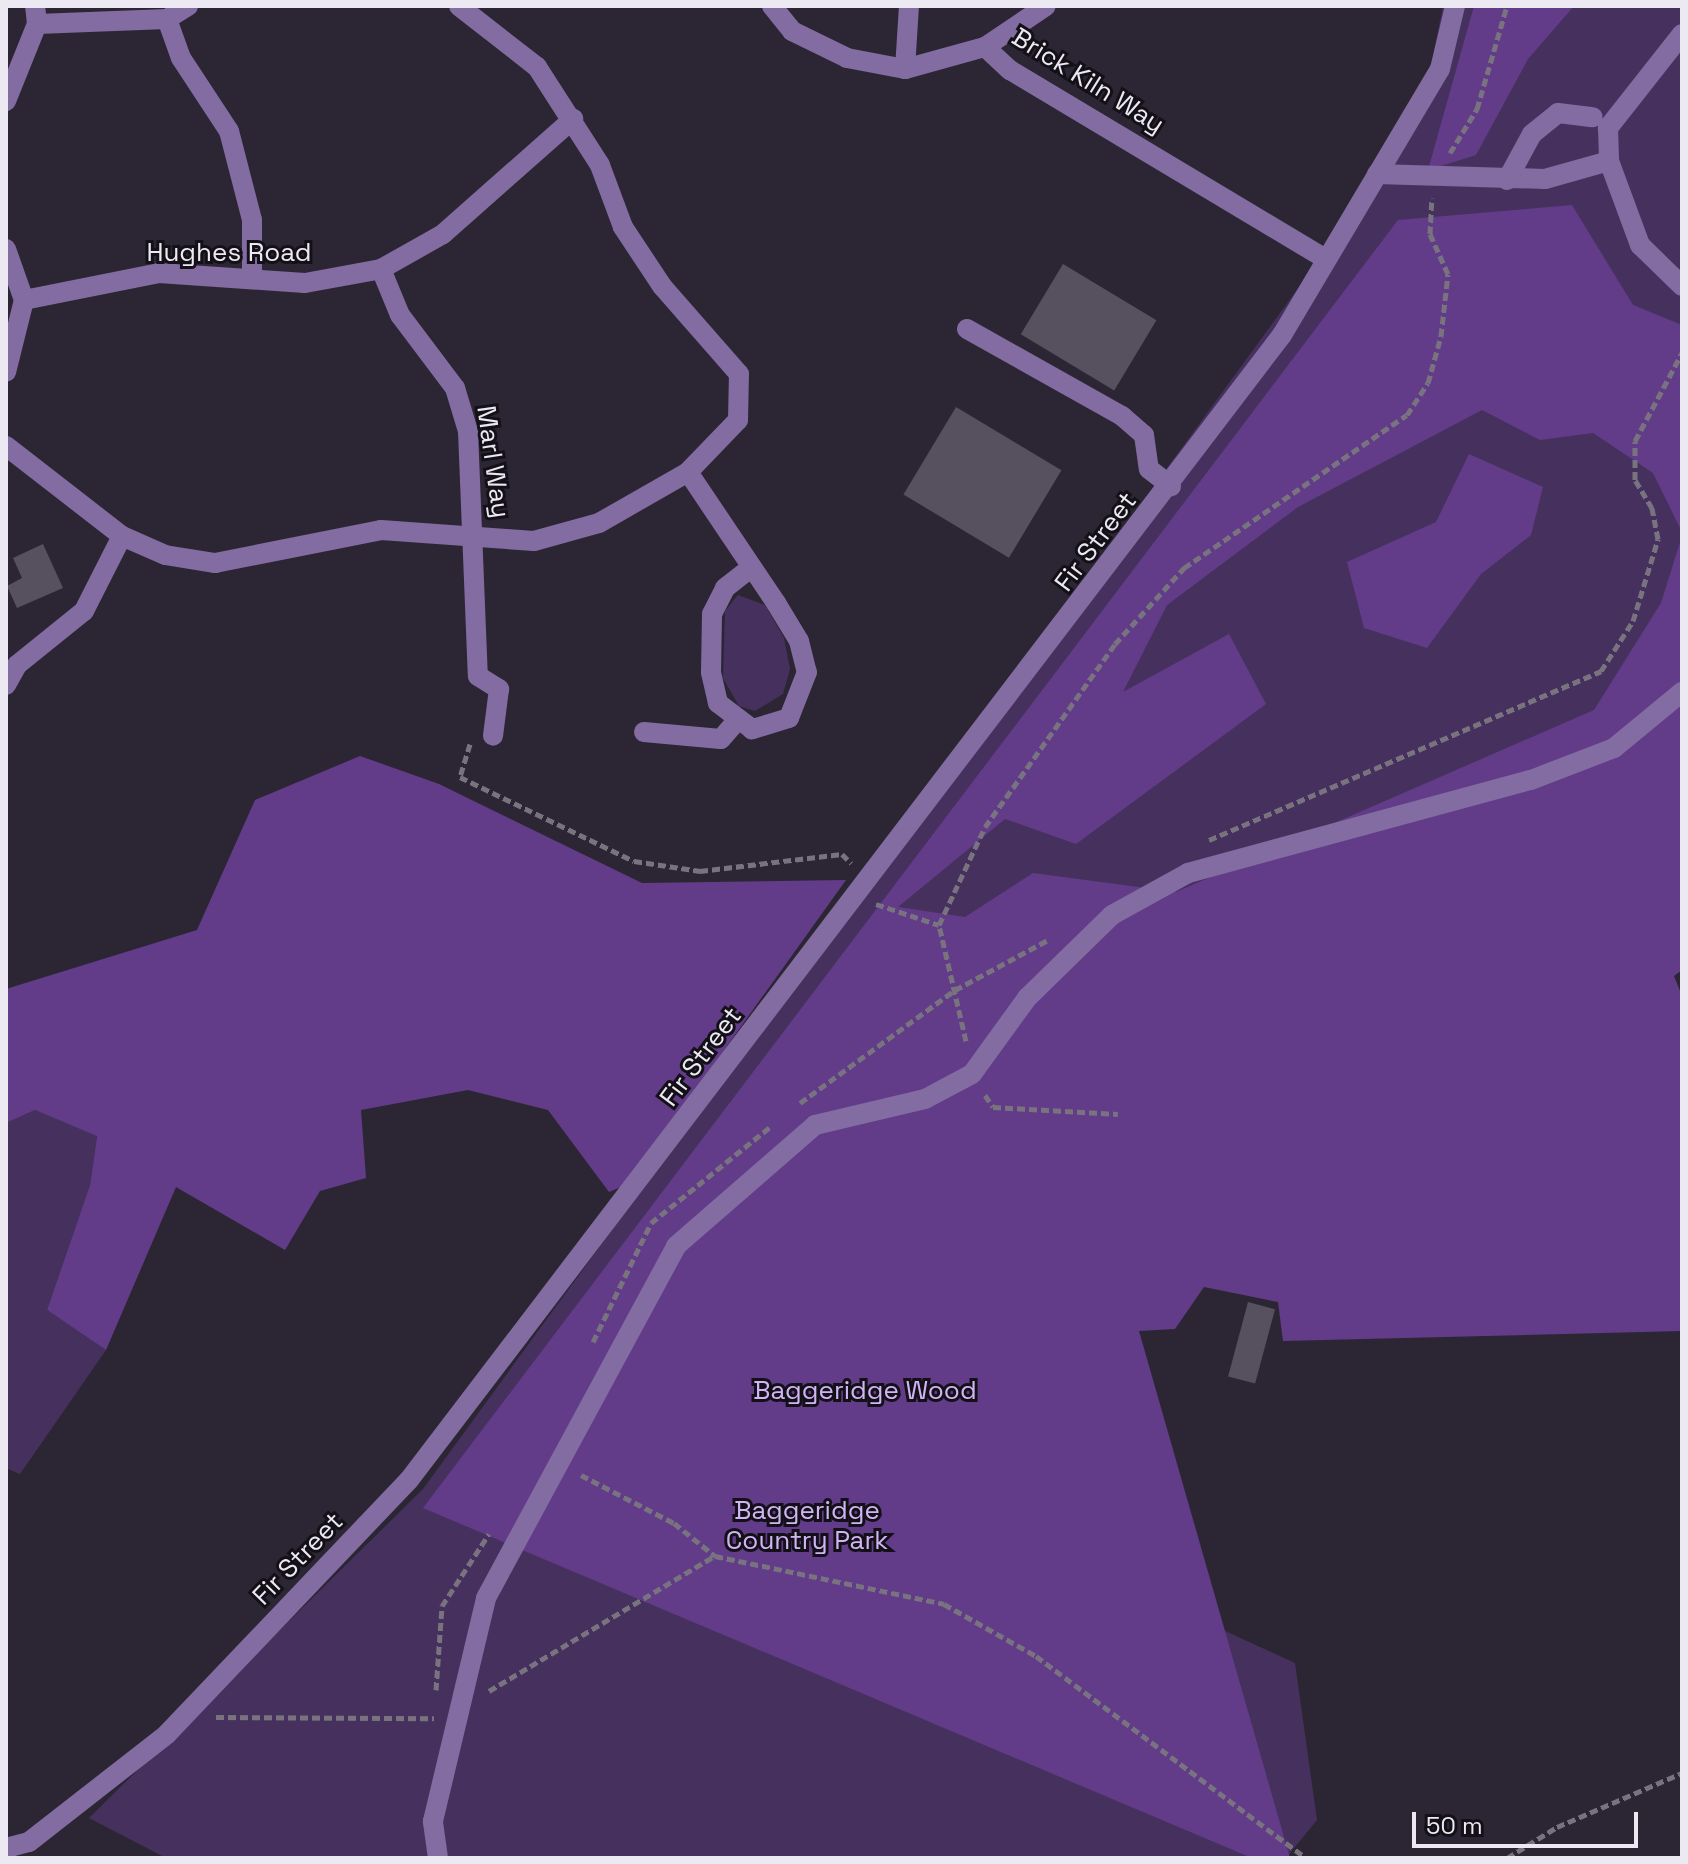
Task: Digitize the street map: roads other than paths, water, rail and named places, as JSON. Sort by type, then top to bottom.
[{"type":"street","points":[[6,101],[36,15],[167,19],[188,6]]},
{"type":"street","points":[[6,446],[122,536],[165,555],[215,563],[381,530],[477,540],[534,541],[599,523],[688,472],[738,420],[739,374],[662,286],[623,227],[573,119],[537,67],[459,6]]},
{"type":"street","name":"Brick Kiln Way","points":[[772,6],[792,31],[847,58],[905,69],[985,47],[1010,70],[1324,258]]},
{"type":"street","points":[[905,69],[909,6]]},
{"type":"street","points":[[985,47],[1046,6]]},
{"type":"street","name":"Fir Street","points":[[6,1848],[29,1842],[184,1716],[409,1480],[1171,486],[1282,335],[1324,258],[1440,69],[1455,6]]},
{"type":"street","points":[[167,19],[181,58],[229,131],[252,220],[252,278]]},
{"type":"street","points":[[1682,34],[1608,128],[1609,161],[1640,245],[1682,286]]},
{"type":"street","points":[[1507,180],[1532,134],[1558,113],[1593,117]]},
{"type":"street","name":"Hughes Road","points":[[24,300],[159,273],[305,283],[381,269],[443,234],[573,119]]},
{"type":"street","points":[[1377,174],[1433,181],[1545,179],[1609,161]]},
{"type":"street","points":[[6,249],[24,300],[6,372]]},
{"type":"street","name":"Marl Way","points":[[381,269],[400,315],[455,388],[468,431],[477,540],[478,676],[499,689],[483,736]]},
{"type":"street","points":[[967,329],[1122,416],[1144,435],[1149,469],[1171,486]]},
{"type":"street","points":[[688,472],[752,567],[799,641],[807,672],[789,718],[762,728],[736,722],[718,703],[711,672],[712,614],[725,588],[752,567]]},
{"type":"street","points":[[6,685],[17,665],[84,611],[122,536]]},
{"type":"street","points":[[438,1858],[433,1821],[486,1598],[676,1246],[815,1125],[925,1099],[972,1074],[1027,998],[1112,915],[1188,873],[1531,780],[1614,748],[1682,692]]},
{"type":"street","points":[[644,732],[721,739],[736,722]]},
{"type":"park label","name":"Baggeridge Wood","points":[[865,1391]]},
{"type":"park label","name":"Baggeridge Country Park","points":[[807,1526]]}]
